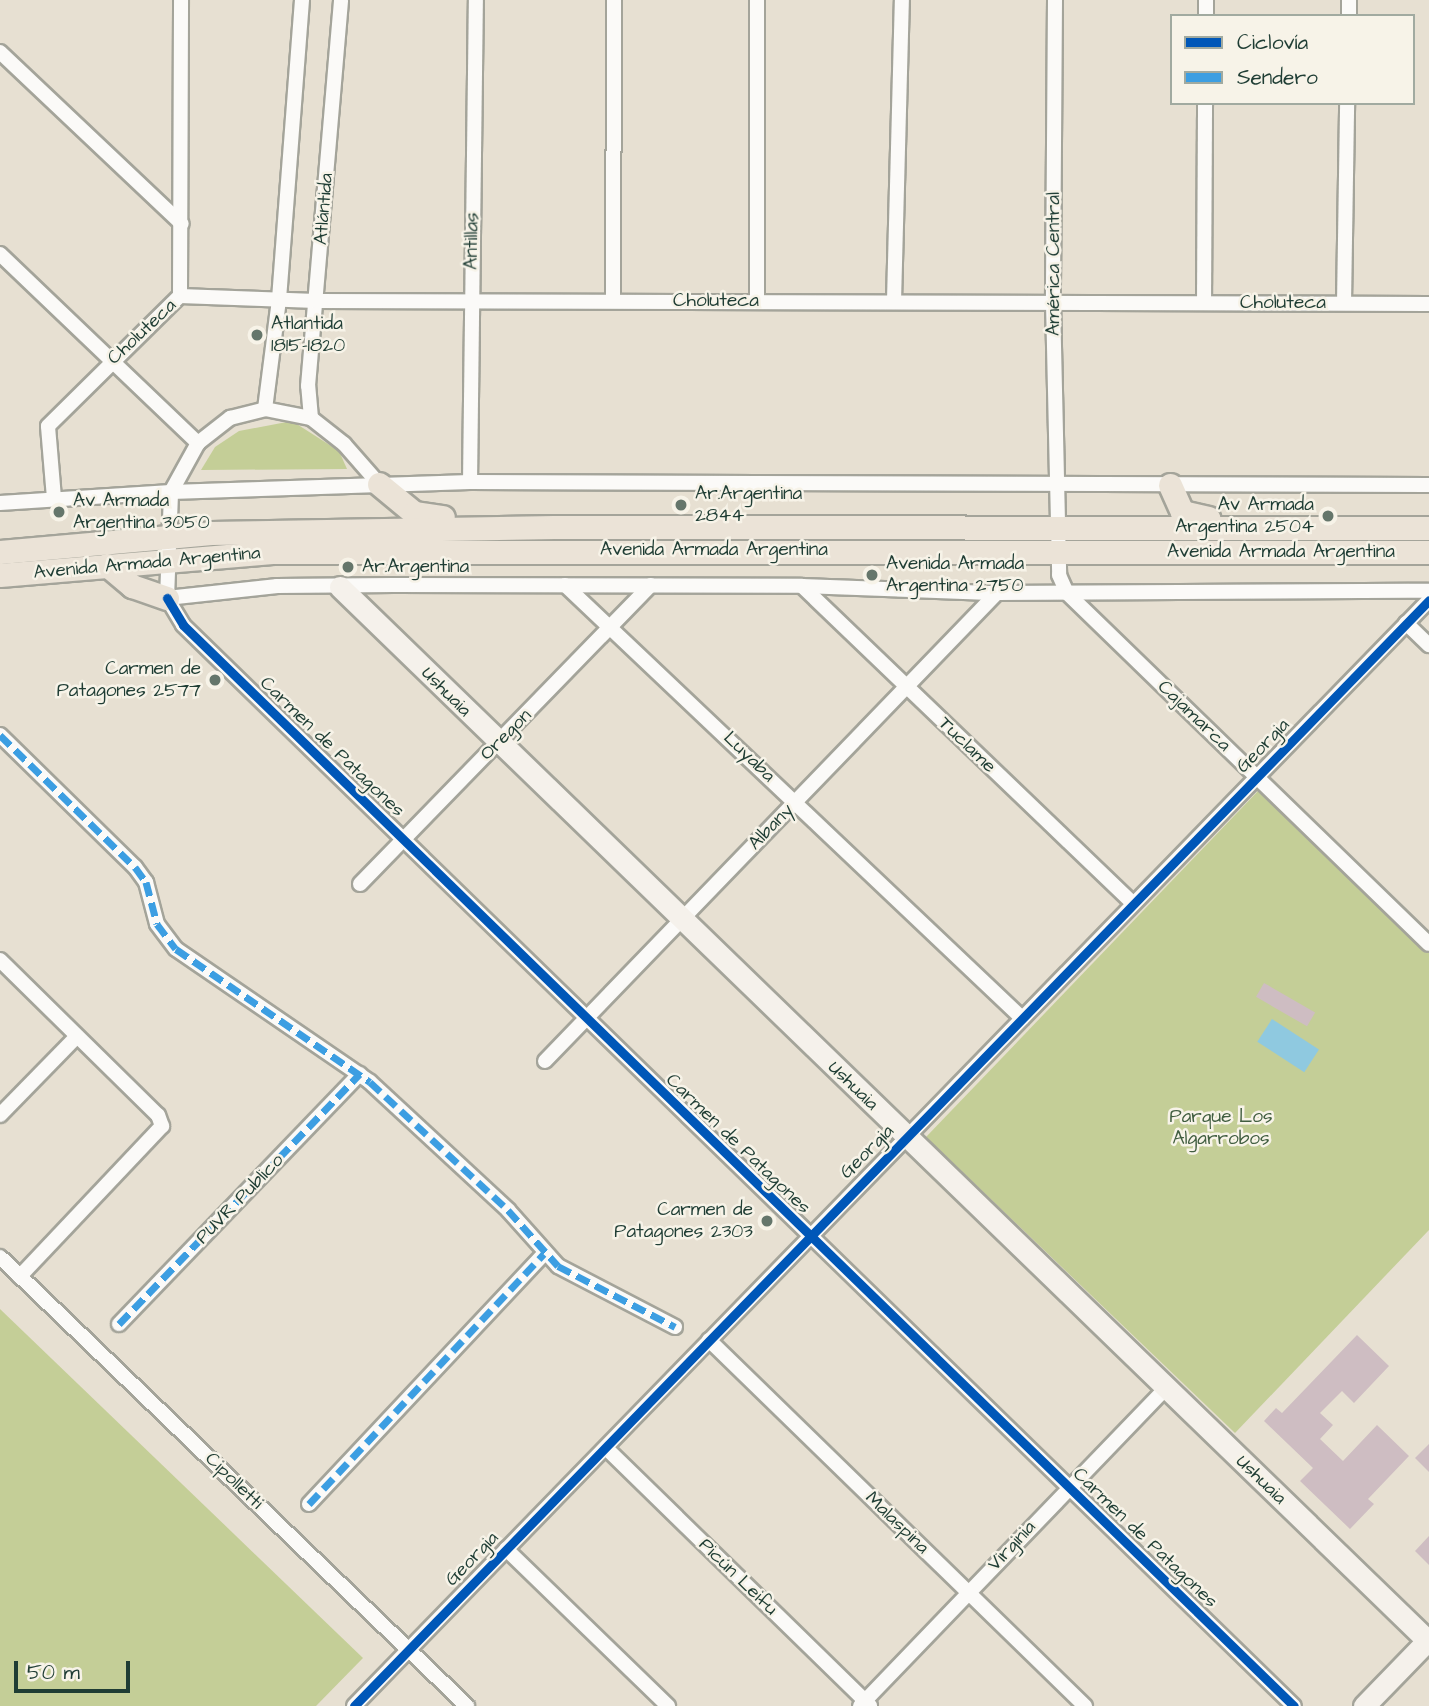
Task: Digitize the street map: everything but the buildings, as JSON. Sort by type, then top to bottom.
[{"type":"main road","points":[[379,484],[423,516],[527,520],[554,527]]},
{"type":"main road","points":[[1170,485],[1175,506],[1191,516],[1274,527]]},
{"type":"main road","name":"Avenida Armada Argentina","points":[[0,552],[171,547],[554,527],[1429,528]]},
{"type":"main road","name":"Avenida Armada Argentina","points":[[0,575],[107,565],[171,547],[438,551],[1429,552]]},
{"type":"main road","points":[[107,565],[132,586],[167,598]]},
{"type":"main road","name":"Ushuaia","points":[[340,587],[498,743],[1429,1641]]},
{"type":"main road","points":[[1364,1706],[1429,1641]]},
{"type":"street","points":[[180,296],[181,0]]},
{"type":"street","name":"Atlántida","points":[[265,409],[279,299],[302,0]]},
{"type":"street","name":"Atlántida","points":[[311,418],[307,393],[341,0]]},
{"type":"street","name":"Antillas","points":[[470,482],[476,0]]},
{"type":"street","points":[[613,300],[614,0]]},
{"type":"street","points":[[757,0],[757,301]]},
{"type":"street","points":[[894,302],[902,0]]},
{"type":"street","name":"América Central","points":[[1055,0],[1053,302],[1056,528]]},
{"type":"street","points":[[0,52],[182,224]]},
{"type":"street","points":[[1204,303],[1205,105]]},
{"type":"street","points":[[1344,303],[1347,105]]},
{"type":"street","points":[[3,263],[198,443]]},
{"type":"street","name":"Choluteca","points":[[54,498],[47,435],[52,420],[180,296],[316,301],[1429,303]]},
{"type":"street","points":[[167,598],[171,492],[198,443],[230,418],[265,409],[311,418],[344,444],[379,484]]},
{"type":"street","points":[[0,503],[171,492],[470,482],[1429,485]]},
{"type":"street","points":[[1056,528],[1056,552],[1066,593]]},
{"type":"street","name":"Avenida Armada Argentina","points":[[167,598],[264,587],[565,585],[802,586],[997,593],[1429,591]]},
{"type":"street","name":"Luyaba","points":[[565,585],[1023,1018]]},
{"type":"street","name":"Oregon","points":[[360,884],[651,585]]},
{"type":"street","name":"Tuclame","points":[[802,586],[1133,904]]},
{"type":"street","name":"Albany","points":[[545,1061],[997,593]]},
{"type":"street","name":"Cajamarca","points":[[1066,593],[1429,944]]},
{"type":"street","name":"Carmen de Patagones","points":[[167,598],[183,625],[807,1237],[1294,1706]]},
{"type":"street","name":"Georgia","points":[[354,1706],[1429,600]]},
{"type":"street","points":[[1406,623],[1429,645]]},
{"type":"street","points":[[0,735],[135,867],[146,883],[157,924],[177,949],[360,1074],[508,1210],[544,1254],[675,1327]]},
{"type":"street","points":[[0,960],[158,1115],[162,1126],[20,1276]]},
{"type":"street","points":[[0,1115],[77,1036]]},
{"type":"street","name":"PUVR Publico","points":[[119,1324],[360,1074]]},
{"type":"street","points":[[309,1504],[544,1254]]},
{"type":"street","name":"Cipolletti","points":[[0,1257],[467,1706]]},
{"type":"street","name":"Malaspina","points":[[709,1340],[1085,1706]]},
{"type":"street","name":"Virginia","points":[[865,1704],[1068,1486],[1166,1388]]},
{"type":"street","name":"Picún Leifu","points":[[607,1448],[865,1704]]},
{"type":"street","points":[[506,1549],[668,1706]]},
{"type":"green space","points":[[292,421],[339,451],[347,469],[201,470],[215,447],[239,431]]},
{"type":"green space","name":"Parque Los Algarrobos","points":[[1259,790],[1429,953],[1429,1230],[1235,1433],[926,1137]]},
{"type":"green space","points":[[0,1309],[363,1658],[316,1706],[0,1706]]},
{"type":"water","points":[[1272,1019],[1319,1049],[1304,1072],[1257,1042]]},
{"type":"marked path","points":[[0,735],[135,867],[146,882],[157,924],[176,949],[370,1082],[508,1210],[558,1266],[675,1327]]},
{"type":"marked path","points":[[119,1324],[360,1074]]},
{"type":"marked path","points":[[309,1504],[544,1254]]},
{"type":"cycle path","points":[[167,598],[183,625],[1294,1706]]},
{"type":"cycle path","points":[[354,1706],[1429,600]]},
{"type":"place","name":"Atlantida 1815-1820","points":[[257,335]]},
{"type":"place","name":"Ar.Argentina 2844","points":[[681,505]]},
{"type":"place","name":"Av Armada Argentina 3050","points":[[59,512]]},
{"type":"place","name":"Av Armada Argentina 2504","points":[[1328,516]]},
{"type":"place","name":"Ar.Argentina","points":[[348,567]]},
{"type":"place","name":"Avenida Armada Argentina 2750","points":[[872,575]]},
{"type":"place","name":"Carmen de Patagones 2577","points":[[215,680]]},
{"type":"place","name":"Carmen de Patagones 2303","points":[[767,1221]]}]
